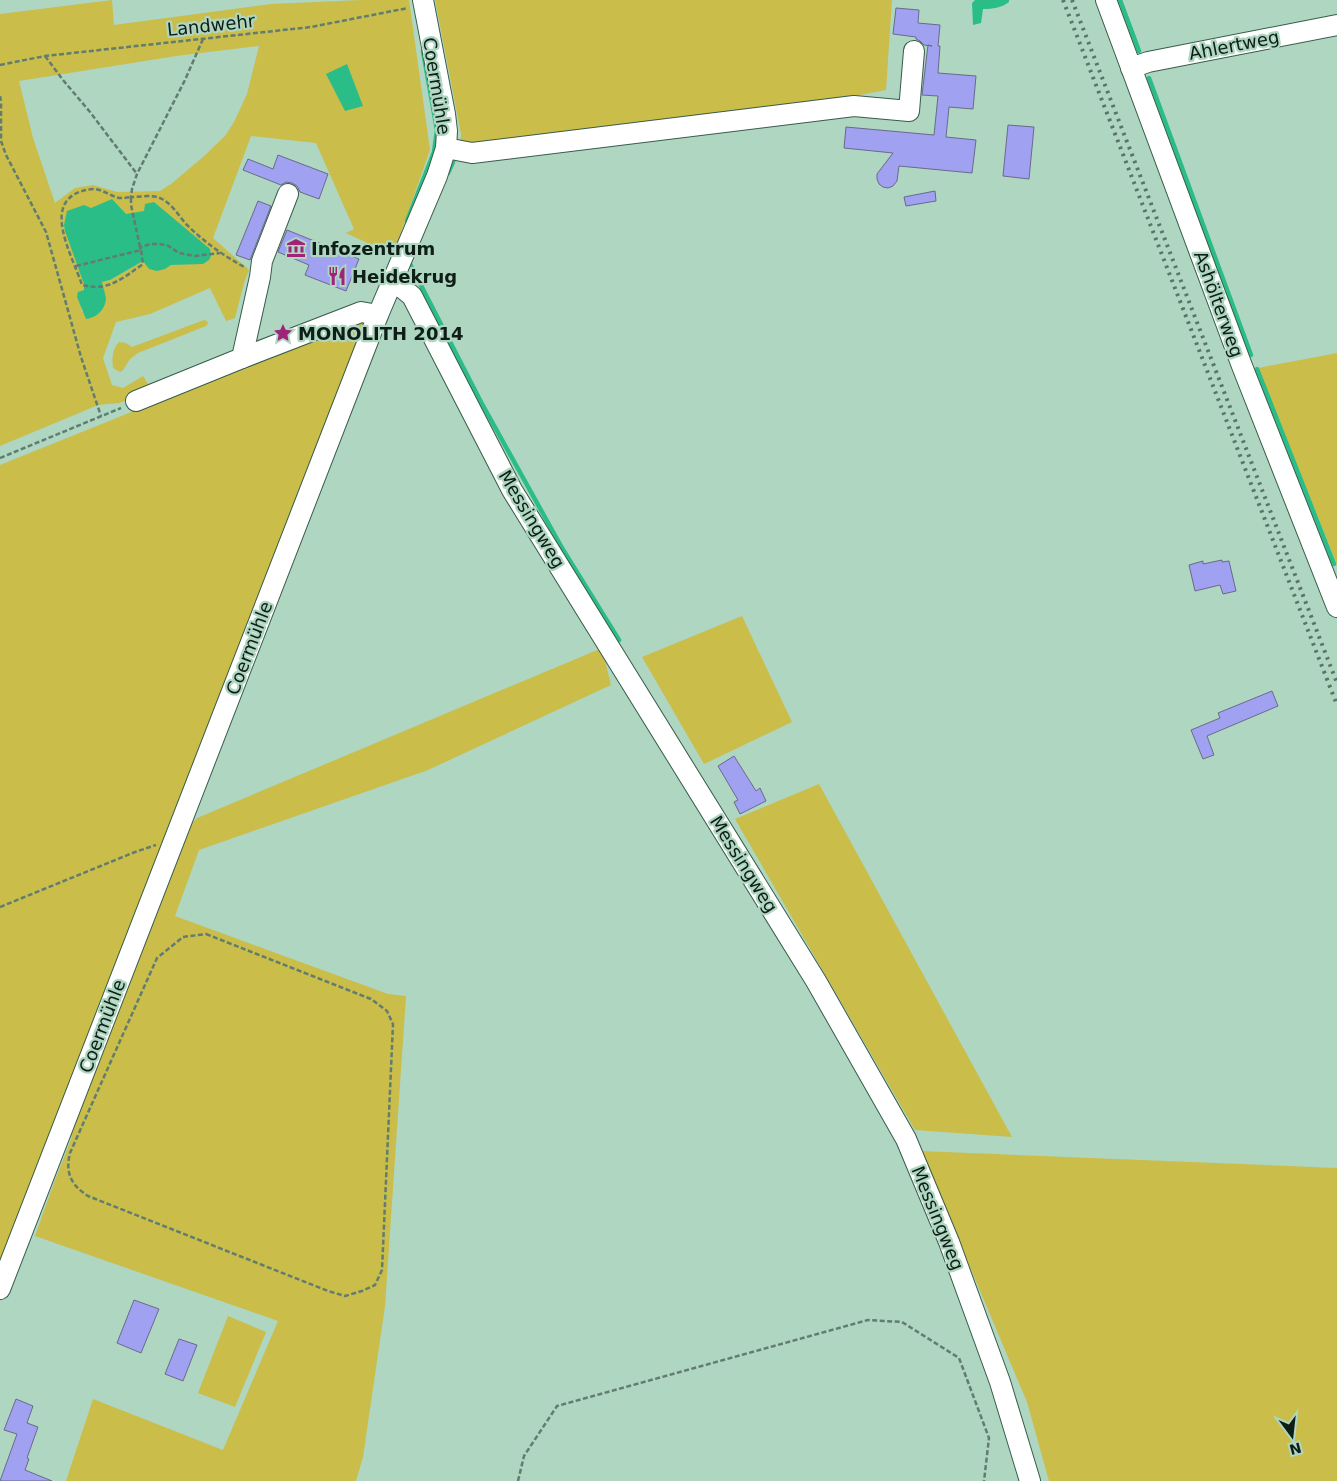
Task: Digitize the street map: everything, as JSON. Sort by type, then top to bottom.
[{"type":"street","name":"Ashölterweg","points":[[1106,0],[1242,366],[1337,606]]},
{"type":"street","name":"Coermühle","points":[[0,1289],[378,315],[438,176],[446,148],[447,131],[424,3]]},
{"type":"street","name":"Ahlertweg","points":[[1131,68],[1148,62],[1337,25]]},
{"type":"street","points":[[446,148],[472,153],[854,106],[909,112],[914,52]]},
{"type":"street","points":[[242,358],[262,260],[288,194]]},
{"type":"street","name":"Messingweg","points":[[392,280],[412,296],[512,490],[816,982],[906,1139],[949,1242],[990,1354],[1030,1481]]},
{"type":"street","points":[[136,401],[361,312],[378,315]]},
{"type":"path","name":"Landwehr","points":[[0,65],[45,56],[311,27],[424,3]]},
{"type":"path","points":[[203,39],[185,80],[137,174],[132,189],[131,198],[132,213],[143,264],[117,282],[103,286],[84,286],[62,231],[61,216],[64,205],[72,196],[84,191],[96,189],[119,198],[131,198],[154,196],[162,199],[178,213],[186,224],[220,253],[260,277]]},
{"type":"path","points":[[45,56],[137,174]]},
{"type":"path","points":[[0,96],[1,141],[6,155],[46,232],[81,357],[101,416]]},
{"type":"path","points":[[77,266],[140,249],[151,244],[167,245],[179,252],[195,256],[220,253]]},
{"type":"path","points":[[0,458],[136,401]]},
{"type":"path","points":[[0,907],[153,845],[172,844]]},
{"type":"path","points":[[206,934],[371,999],[386,1011],[393,1024],[382,1270],[374,1285],[362,1291],[345,1296],[328,1291],[88,1196],[78,1189],[70,1178],[67,1164],[70,1152],[157,958],[183,937],[206,934]]},
{"type":"path","points":[[518,1481],[524,1456],[558,1406],[868,1320],[902,1322],[959,1358],[988,1438],[984,1481]]},
{"type":"shaded area","points":[[112,0],[114,25],[271,4],[409,0],[430,150],[393,255],[346,233],[354,229],[316,143],[251,136],[213,238],[249,270],[235,318],[226,321],[210,288],[150,314],[116,322],[103,358],[112,385],[123,388],[143,376],[148,384],[232,353],[170,385],[119,403],[98,405],[0,446],[0,14]],"holes":[[[259,46],[247,94],[234,122],[225,136],[171,184],[160,191],[117,192],[93,185],[75,188],[55,203],[33,138],[19,81],[176,56]],[[210,249],[211,256],[182,264],[170,265],[165,269],[143,261],[110,280],[102,282],[103,291],[106,296],[82,312],[77,296],[84,290],[84,284],[78,264]]]},
{"type":"shaded area","points":[[435,0],[892,0],[886,90],[818,103],[460,151],[461,134]]},
{"type":"shaded area","points":[[975,0],[1009,0],[1009,2],[997,8],[983,9],[981,23],[973,25],[972,3]]},
{"type":"shaded area","points":[[347,64],[363,106],[345,111],[326,74]]},
{"type":"shaded area","points":[[112,199],[126,214],[144,211],[145,204],[154,202],[210,249],[211,256],[203,264],[171,265],[157,271],[149,269],[143,261],[110,280],[102,282],[106,299],[104,307],[96,315],[86,319],[77,297],[78,292],[84,290],[84,284],[65,231],[64,225],[67,211],[84,205],[91,208]]},
{"type":"shaded area","points":[[204,320],[208,324],[206,326],[138,353],[130,359],[120,372],[113,368],[113,354],[119,342],[126,343],[132,347]]},
{"type":"shaded area","points":[[357,321],[362,323],[366,329],[0,1266],[0,465]]},
{"type":"shaded area","points":[[1337,353],[1337,565],[1258,368]]},
{"type":"shaded area","points":[[742,616],[792,722],[704,764],[642,657]]},
{"type":"shaded area","points":[[602,648],[611,685],[428,770],[199,850],[175,916],[388,994],[406,996],[385,1306],[363,1457],[356,1481],[66,1481],[93,1399],[223,1450],[278,1321],[35,1236],[72,1137],[59,1139],[172,845],[197,818]]},
{"type":"shaded area","points":[[819,784],[1012,1137],[915,1130],[735,819]]},
{"type":"shaded area","points":[[921,1151],[1337,1168],[1337,1481],[1049,1481],[1027,1402]]},
{"type":"shaded area","points":[[228,1316],[266,1332],[235,1407],[198,1393]]},
{"type":"building","points":[[896,8],[919,10],[918,23],[940,25],[938,73],[976,76],[973,109],[949,107],[946,137],[976,140],[972,173],[899,166],[897,181],[888,188],[879,184],[877,174],[893,153],[844,148],[846,127],[934,135],[938,96],[922,95],[928,45],[924,45],[916,37],[893,34]]},
{"type":"building","points":[[1008,125],[1034,127],[1029,179],[1003,176]]},
{"type":"building","points":[[278,155],[328,174],[319,199],[300,192],[297,186],[292,183],[286,182],[281,185],[243,170],[248,159],[273,169]]},
{"type":"building","points":[[935,191],[936,201],[906,206],[904,197]]},
{"type":"building","points":[[258,201],[271,206],[250,260],[236,255]]},
{"type":"building","points":[[287,230],[359,259],[346,291],[305,275],[309,265],[278,252]]},
{"type":"building","points":[[1222,560],[1222,562],[1229,561],[1236,591],[1223,594],[1220,585],[1195,591],[1189,565],[1203,561],[1203,564]]},
{"type":"building","points":[[1272,691],[1278,706],[1207,736],[1214,755],[1203,759],[1191,730],[1220,718],[1218,713]]},
{"type":"building","points":[[734,756],[756,791],[760,788],[766,801],[740,814],[734,802],[738,800],[718,766]]},
{"type":"building","points":[[134,1300],[159,1309],[141,1353],[117,1343]]},
{"type":"building","points":[[179,1339],[197,1345],[183,1381],[165,1374]]},
{"type":"building","points":[[16,1399],[33,1406],[27,1423],[38,1427],[27,1458],[29,1459],[25,1470],[52,1481],[0,1481],[17,1434],[4,1430]]},
{"type":"waterway","points":[[1120,0],[1139,51]]},
{"type":"waterway","points":[[407,221],[434,152],[437,130],[423,51]]},
{"type":"waterway","points":[[1149,78],[1251,355]]},
{"type":"waterway","points":[[448,173],[453,162]]},
{"type":"waterway","points":[[410,261],[481,402],[562,548],[619,640]]},
{"type":"waterway","points":[[1257,369],[1334,564]]},
{"type":"railway","points":[[1063,0],[1337,705]]},
{"type":"railway","points":[[1072,0],[1337,683]]},
{"type":"place","name":"Infozentrum","points":[[296,248]]},
{"type":"place","name":"Heidekrug","points":[[337,276]]},
{"type":"place","name":"MONOLITH 2014","points":[[283,333]]}]
